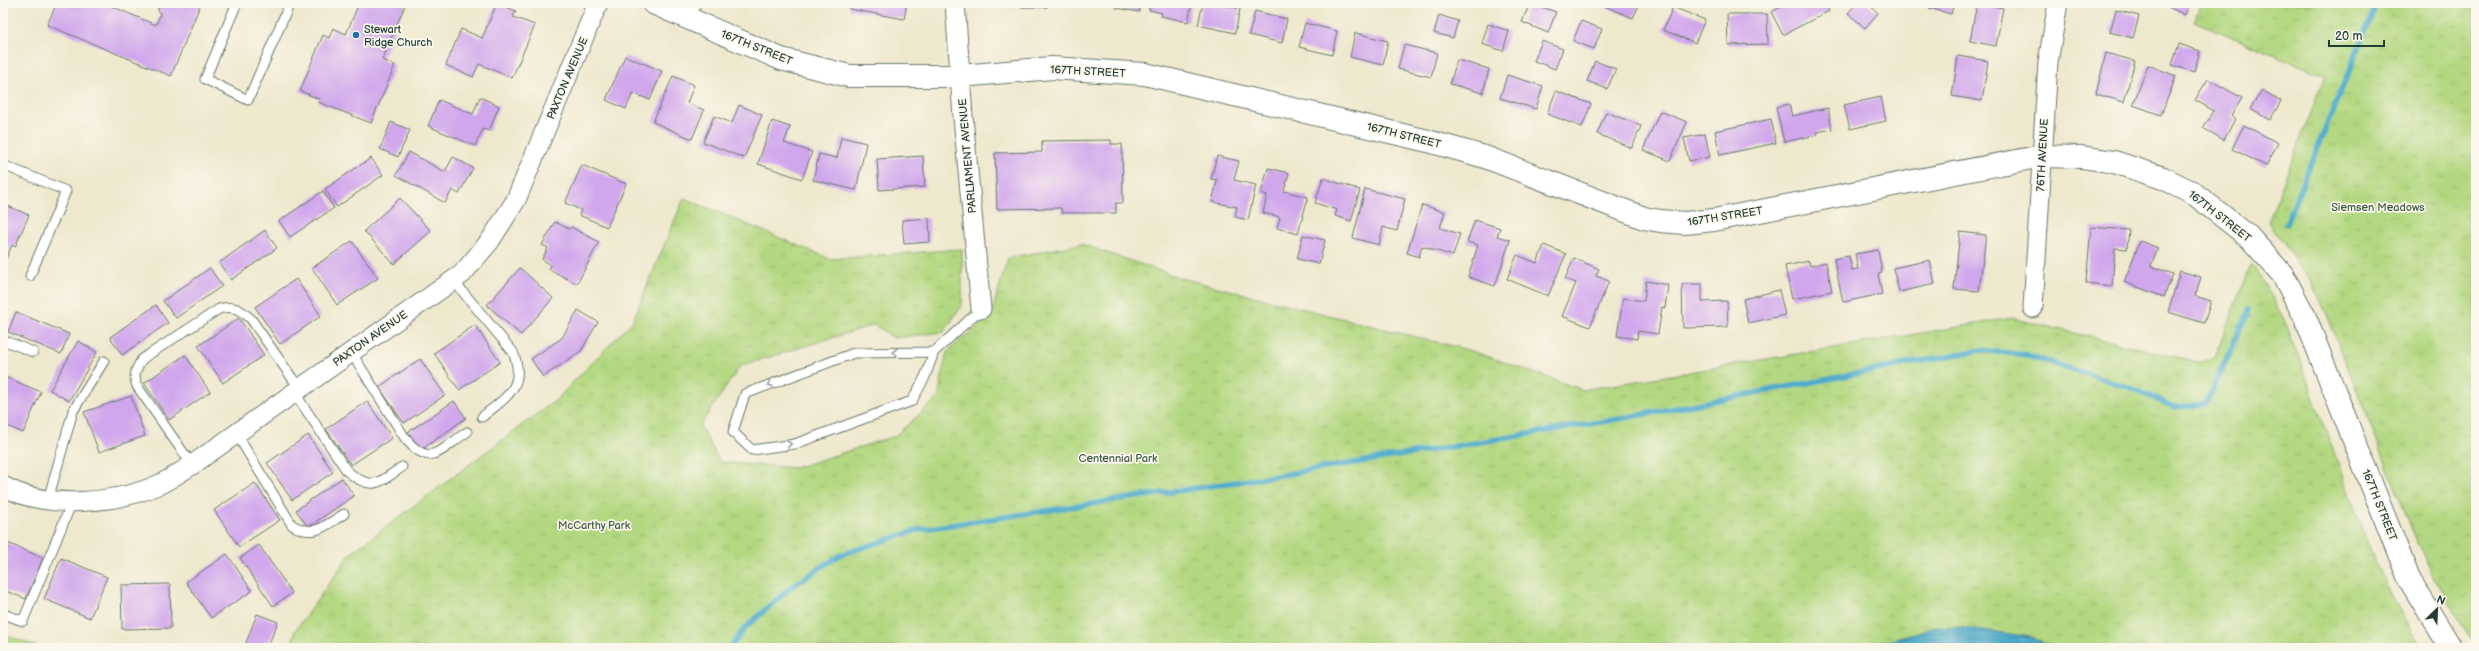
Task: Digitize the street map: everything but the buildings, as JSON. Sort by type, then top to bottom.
[{"type":"street","name":"PAXTON AVENUE","points":[[3,486],[14,492],[48,500],[72,502],[129,495],[161,483],[192,465],[462,274],[490,241],[516,200],[598,3]]},
{"type":"street","name":"167TH STREET","points":[[654,3],[688,10],[781,59],[849,76],[961,76],[1052,68],[1145,74],[1428,141],[1484,157],[1563,185],[1613,208],[1660,222],[1685,223],[1714,220],[2042,156],[2082,157],[2114,162],[2163,178],[2192,192],[2243,233],[2283,275],[2305,317],[2409,579],[2451,648]]},
{"type":"street","name":"PARLIAMENT AVENUE","points":[[955,3],[981,309]]},
{"type":"street","name":"76TH AVENUE","points":[[2033,308],[2048,62],[2058,3]]},
{"type":"lane","points":[[236,3],[204,79],[248,100],[290,3]]},
{"type":"lane","points":[[3,165],[66,191],[30,276]]},
{"type":"lane","points":[[453,280],[513,352],[519,366],[518,381],[511,392],[482,418]]},
{"type":"lane","points":[[192,465],[137,386],[134,378],[136,368],[142,359],[219,309],[230,306],[241,310],[251,319],[347,471],[358,481],[368,485],[377,484],[402,467]]},
{"type":"lane","points":[[934,352],[854,353],[745,394],[733,432],[752,450],[795,444],[912,401],[925,377],[934,352],[981,309]]},
{"type":"lane","points":[[3,340],[33,352]]},
{"type":"lane","points":[[351,352],[405,438],[415,450],[426,456],[435,454],[467,432]]},
{"type":"lane","points":[[48,500],[73,411],[104,361]]},
{"type":"lane","points":[[236,433],[292,525],[304,531],[317,531],[344,514]]},
{"type":"lane","points":[[3,614],[23,621],[72,502]]},
{"type":"green space","name":"Siemsen Meadows","points":[[2202,3],[2476,3],[2476,647],[2433,576],[2417,542],[2325,310],[2310,280],[2268,222],[2325,76],[2194,21]]},
{"type":"green space","name":"Centennial Park","points":[[684,198],[830,259],[962,249],[962,305],[944,332],[894,338],[874,325],[740,366],[700,426],[720,462],[795,468],[895,436],[938,398],[947,352],[991,315],[1008,258],[1081,244],[1181,278],[1472,351],[1583,390],[2011,318],[2202,363],[2215,357],[2251,265],[2257,271],[2286,324],[2374,560],[2403,617],[2422,648],[291,648],[295,631],[351,553],[557,399],[632,322]]},
{"type":"green space","points":[[3,634],[40,648],[3,648]]},
{"type":"water","points":[[1937,627],[1963,627],[2031,637],[2058,648],[1857,648]]},
{"type":"water","points":[[1668,644],[1692,648],[1608,648]]},
{"type":"waterway","points":[[2286,224],[2377,3]]},
{"type":"waterway","points":[[730,648],[745,628],[791,587],[840,555],[917,530],[1270,477],[1619,419],[1980,350],[2027,355],[2129,387],[2174,407],[2205,405],[2249,310]]},
{"type":"place","name":"Stewart Ridge Church","points":[[356,35]]},
{"type":"park label","name":"McCarthy Park","points":[[594,525]]}]
